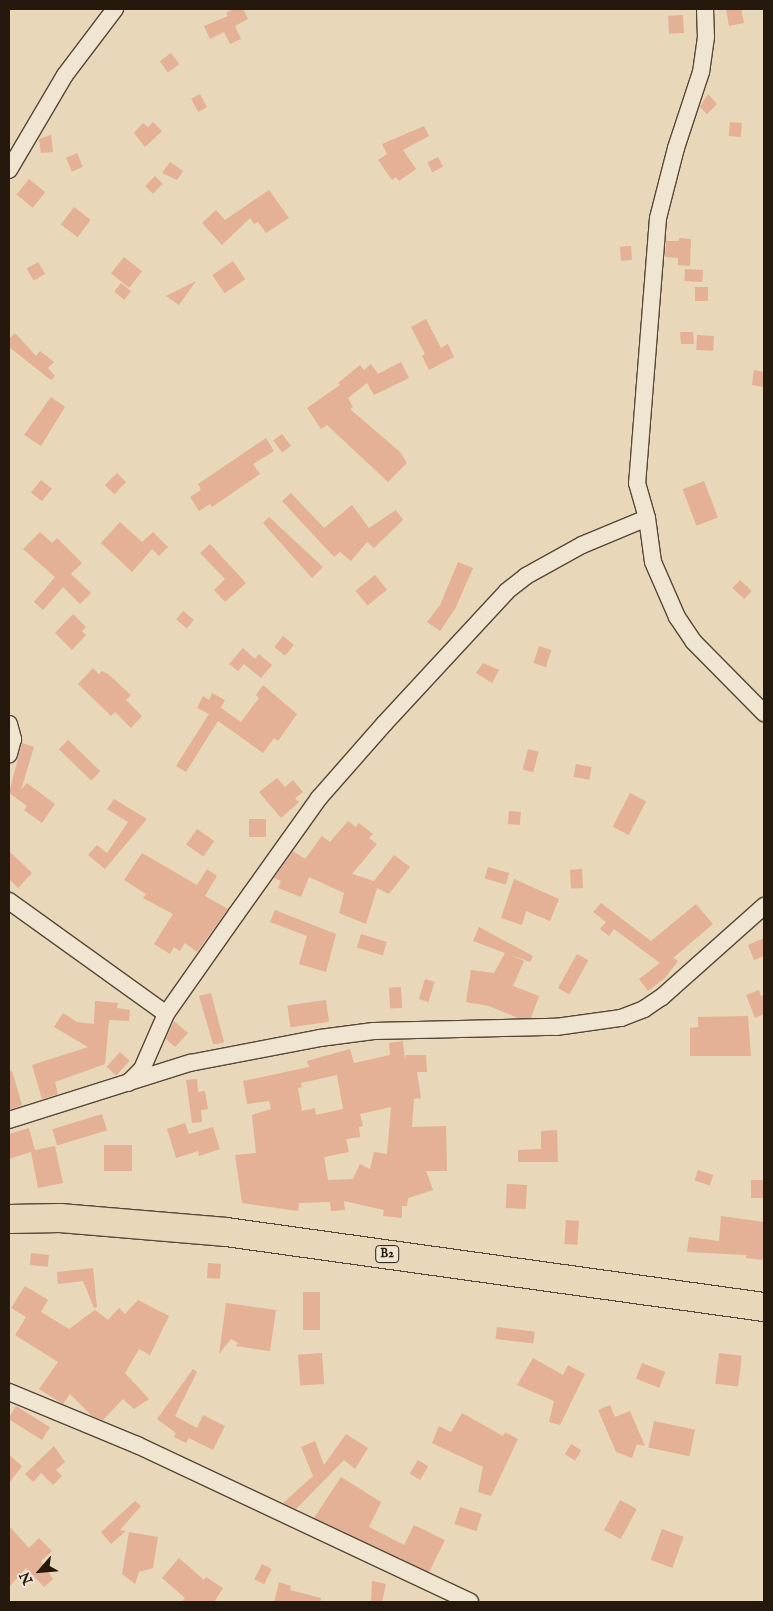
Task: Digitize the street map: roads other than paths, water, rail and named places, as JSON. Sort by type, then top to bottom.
[{"type":"highway","name":"B2","points":[[9,1219],[60,1218],[226,1232],[764,1307]]},
{"type":"street","points":[[9,170],[64,75],[115,9]]},
{"type":"street","points":[[705,9],[706,37],[701,72],[676,148],[658,218],[637,483],[647,518],[652,562],[678,616],[694,642],[764,713]]},
{"type":"street","points":[[124,1086],[142,1069],[166,1014],[320,798],[507,591],[526,576],[582,545],[647,518]]},
{"type":"street","points":[[9,724],[13,739],[9,754]]},
{"type":"street","points":[[9,901],[166,1014]]},
{"type":"street","points":[[9,1120],[124,1086],[190,1063],[320,1038],[374,1031],[556,1027],[621,1018],[662,997],[764,906]]},
{"type":"street","points":[[9,1392],[137,1445],[470,1602]]}]
